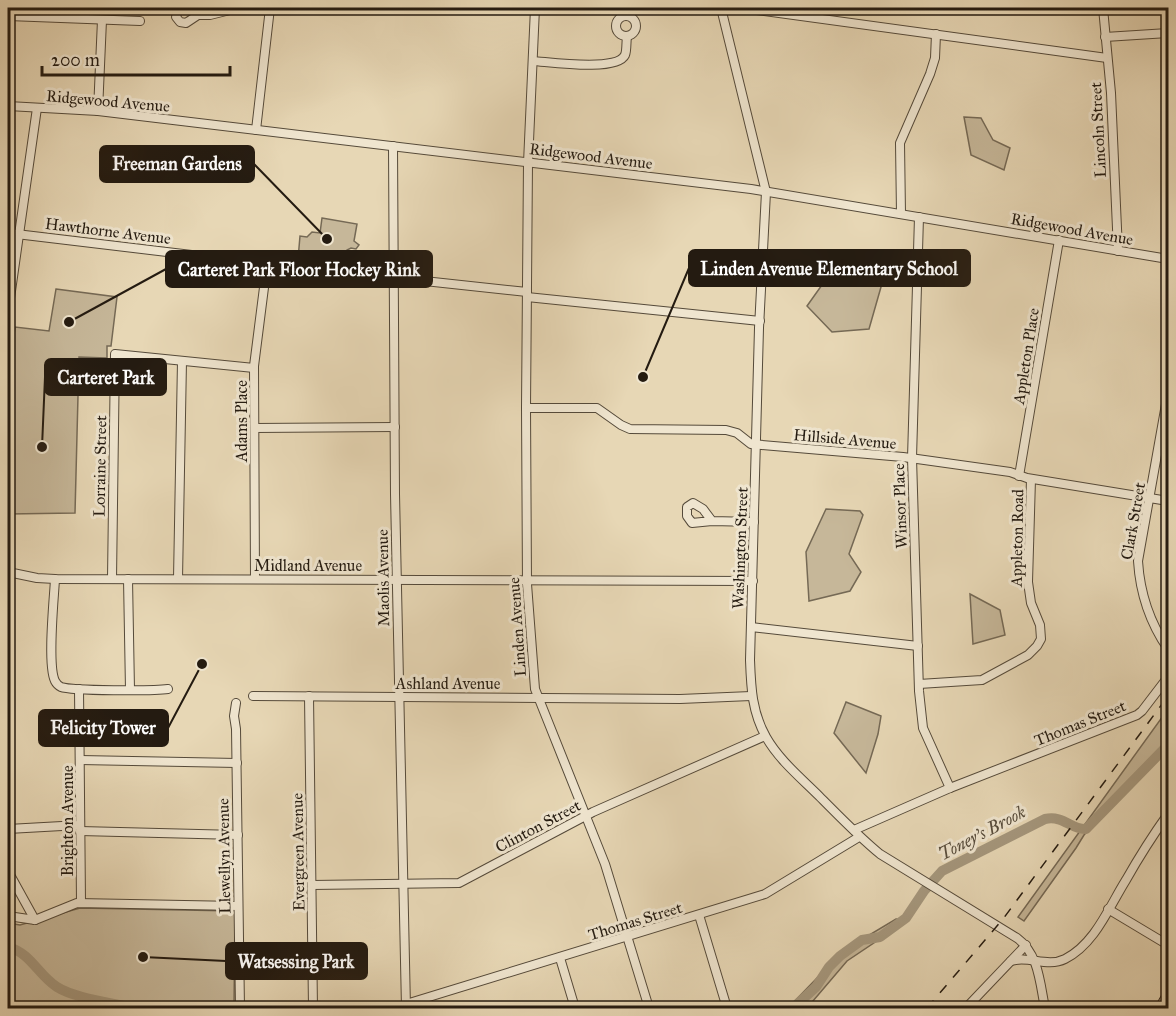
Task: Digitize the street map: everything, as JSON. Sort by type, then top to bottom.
[{"type":"main road","points":[[1160,1008],[1168,994]]},
{"type":"street","points":[[178,8],[176,15],[180,22],[189,22],[198,15],[210,15],[238,8]]},
{"type":"street","points":[[193,8],[198,15]]},
{"type":"street","points":[[256,130],[270,8]]},
{"type":"street","name":"Linden Avenue","points":[[535,8],[528,162],[526,408],[527,581],[535,689],[605,864],[649,1008]]},
{"type":"street","name":"Washington Street","points":[[721,8],[766,192],[756,445],[751,696],[765,736],[778,754],[857,834],[880,854],[1026,945],[1035,961],[1045,1008]]},
{"type":"street","points":[[742,8],[1107,58]]},
{"type":"street","name":"Lincoln Street","points":[[1103,8],[1111,93],[1118,251]]},
{"type":"street","points":[[8,16],[140,21]]},
{"type":"street","points":[[98,111],[102,20]]},
{"type":"street","points":[[1105,37],[1168,33]]},
{"type":"street","points":[[901,214],[900,143],[930,74],[935,58],[936,34]]},
{"type":"street","points":[[533,61],[606,65],[619,61],[624,56],[627,36]]},
{"type":"street","name":"Ridgewood Avenue","points":[[8,106],[98,111],[766,192],[1168,259]]},
{"type":"street","points":[[8,312],[37,108]]},
{"type":"street","name":"Maolis Avenue","points":[[393,146],[396,579],[406,1006]]},
{"type":"street","name":"Winsor Place","points":[[918,217],[912,458],[919,684],[923,728],[950,788]]},
{"type":"street","name":"Hawthorne Avenue","points":[[8,233],[760,321]]},
{"type":"street","name":"Appleton Place","points":[[1019,476],[1059,240]]},
{"type":"street","name":"Adams Place","points":[[255,579],[254,368],[267,264]]},
{"type":"street","name":"Lorraine Street","points":[[112,579],[115,354],[182,361]]},
{"type":"street","points":[[178,579],[182,361],[254,368]]},
{"type":"street","name":"Clark Street","points":[[1168,393],[1138,561],[1139,578],[1149,616],[1168,649]]},
{"type":"street","name":"Hillside Avenue","points":[[526,408],[597,408],[630,429],[726,430],[737,433],[751,444],[756,445],[912,458],[1168,501]]},
{"type":"street","points":[[255,428],[395,427]]},
{"type":"street","name":"Appleton Road","points":[[919,684],[981,680],[1028,655],[1041,639],[1040,625],[1031,603],[1028,582],[1031,479]]},
{"type":"street","points":[[712,521],[754,522]]},
{"type":"street","name":"Midland Avenue","points":[[8,572],[55,579],[753,581]]},
{"type":"street","points":[[55,579],[52,636],[55,682],[60,686],[79,689],[168,689]]},
{"type":"street","points":[[129,579],[130,690]]},
{"type":"street","points":[[751,627],[918,646]]},
{"type":"street","name":"Thomas Street","points":[[406,1006],[765,894],[857,834],[950,788],[1137,715],[1168,677]]},
{"type":"street","name":"Brighton Avenue","points":[[79,689],[81,902]]},
{"type":"street","name":"Ashland Avenue","points":[[253,696],[539,696],[680,699],[751,696]]},
{"type":"street","name":"Evergreen Avenue","points":[[309,696],[313,1008]]},
{"type":"street","name":"Llewellyn Avenue","points":[[236,703],[234,717],[237,763],[240,1008]]},
{"type":"street","name":"Clinton Street","points":[[312,885],[459,883],[586,816],[765,736]]},
{"type":"street","points":[[80,760],[237,763]]},
{"type":"street","points":[[1011,961],[1026,958],[1035,961],[1057,962],[1066,959],[1089,939],[1148,842],[1168,814]]},
{"type":"street","points":[[8,829],[80,828],[238,835]]},
{"type":"street","points":[[8,866],[9,873],[35,920]]},
{"type":"street","points":[[8,916],[35,920],[73,903],[81,902],[238,906]]},
{"type":"street","points":[[1108,909],[1168,945]]},
{"type":"street","points":[[699,915],[727,1008]]},
{"type":"street","points":[[966,1008],[1026,945]]},
{"type":"street","points":[[560,958],[574,1008]]},
{"type":"shaded area","points":[[964,117],[981,118],[993,140],[1010,148],[1004,170],[971,155]]},
{"type":"shaded area","points":[[322,218],[357,224],[354,241],[359,245],[356,249],[347,250],[345,264],[298,259],[300,236],[307,237],[312,232],[320,233]]},
{"type":"shaded area","points":[[829,275],[867,277],[881,287],[869,329],[832,332],[807,306]]},
{"type":"shaded area","points":[[56,289],[117,297],[111,346],[107,346],[107,358],[79,357],[75,513],[8,514],[8,382],[15,327],[49,331]]},
{"type":"shaded area","points":[[826,509],[860,511],[863,515],[849,554],[861,572],[850,591],[809,601],[806,552]]},
{"type":"shaded area","points":[[970,594],[1000,610],[1005,635],[973,644]]},
{"type":"shaded area","points":[[846,702],[881,716],[866,773],[834,733]]},
{"type":"shaded area","points":[[1168,709],[1168,747],[1084,835],[1024,921],[1018,917]]},
{"type":"shaded area","points":[[80,908],[235,911],[234,1008],[8,1008],[8,923],[20,925]]},
{"type":"shaded area","points":[[896,919],[908,920],[847,961],[807,1008],[788,1008],[844,950]]},
{"type":"waterway","name":"Toney's Brook","points":[[793,1008],[816,987],[829,967],[840,956],[862,940],[880,937],[906,918],[924,891],[942,871],[1045,819],[1057,819],[1086,829],[1168,745]]},
{"type":"waterway","points":[[8,947],[23,954],[50,982],[64,991],[133,1008]]},
{"type":"railway","points":[[927,1008],[1003,919],[1168,696]]},
{"type":"place","name":"Freeman Gardens","points":[[327,239]]},
{"type":"place","name":"Carteret Park Floor Hockey Rink","points":[[69,322]]},
{"type":"place","name":"Linden Avenue Elementary School","points":[[643,377]]},
{"type":"place","name":"Carteret Park","points":[[42,447]]},
{"type":"place","name":"Felicity Tower","points":[[202,664]]},
{"type":"place","name":"Watsessing Park","points":[[143,957]]}]
